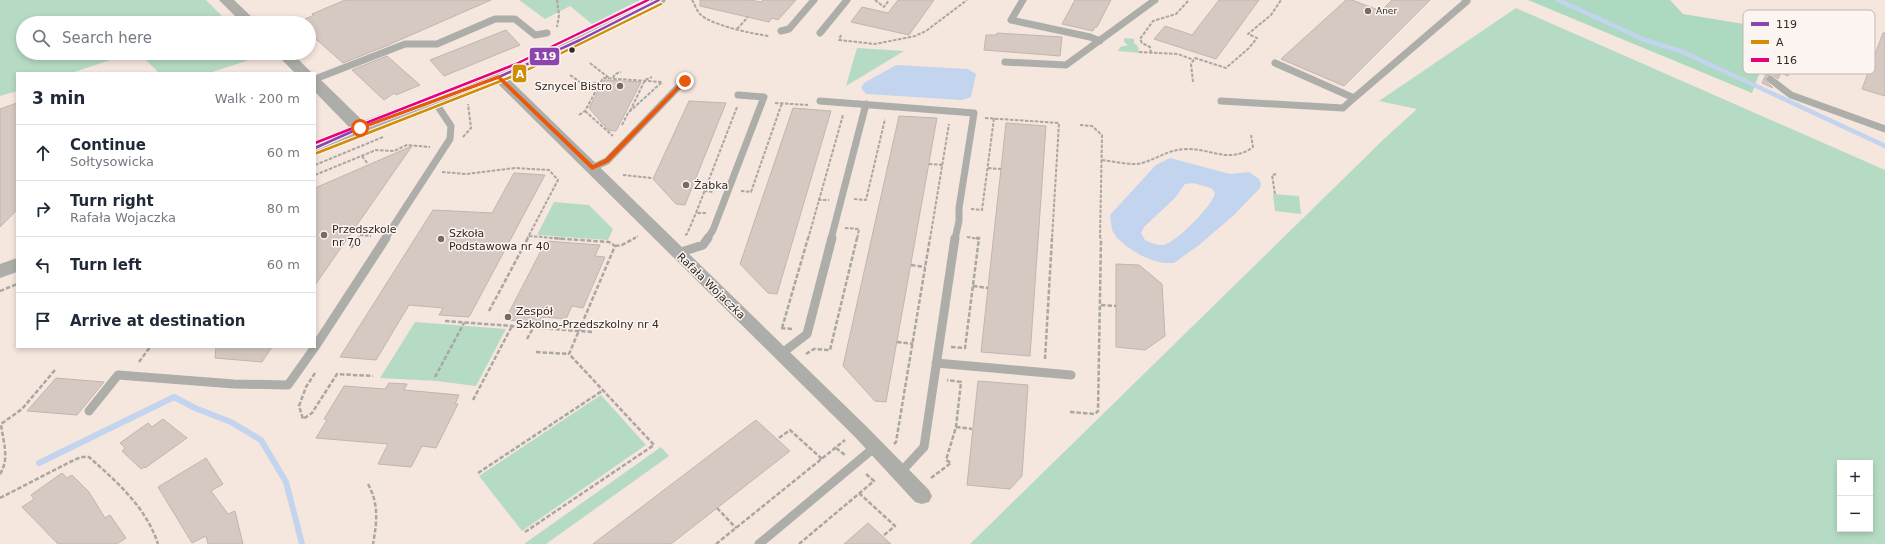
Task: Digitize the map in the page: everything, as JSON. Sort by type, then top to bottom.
[{"type":"street","points":[[226,0],[243,16]]},
{"type":"street","points":[[316,148],[360,128],[435,102],[499,77],[580,40],[659,0]]},
{"type":"street","points":[[290,60],[303,72]]},
{"type":"street","name":"Rafała Wojaczka","points":[[499,77],[858,430],[919,492]]},
{"type":"street","points":[[316,84],[360,128]]},
{"type":"street","points":[[0,271],[16,266]]},
{"type":"lane","points":[[781,31],[789,29],[814,0]]},
{"type":"lane","points":[[820,33],[846,0]]},
{"type":"lane","points":[[1023,0],[1011,20],[1090,37],[1100,41]]},
{"type":"lane","points":[[1005,62],[1066,65],[1155,0]]},
{"type":"lane","points":[[1221,101],[1342,108],[1467,1],[1465,0]]},
{"type":"lane","points":[[316,79],[405,44],[437,44],[495,19],[515,19],[535,35],[547,33]]},
{"type":"lane","points":[[1275,63],[1354,98]]},
{"type":"lane","points":[[592,168],[607,161],[686,79]]},
{"type":"lane","points":[[1770,79],[1791,94],[1821,107],[1885,129]]},
{"type":"lane","points":[[678,253],[703,245],[713,230],[764,97],[738,95]]},
{"type":"lane","points":[[820,101],[974,113],[959,208],[960,221],[955,236],[924,447],[900,474]]},
{"type":"lane","points":[[316,345],[450,139],[451,126],[435,102]]},
{"type":"lane","points":[[781,354],[807,334],[866,104]]},
{"type":"lane","points":[[89,411],[118,375],[234,384],[288,385],[314,348]]},
{"type":"lane","points":[[936,363],[1071,375]]},
{"type":"lane","points":[[759,544],[856,464],[878,450]]},
{"type":"path","points":[[556,31],[559,15],[557,0]]},
{"type":"path","points":[[692,0],[700,14],[706,18],[737,29],[760,35],[774,36]]},
{"type":"path","points":[[875,0],[884,7],[889,0]]},
{"type":"path","points":[[841,35],[839,40],[875,44],[915,36],[926,31],[967,0]]},
{"type":"path","points":[[1151,53],[1150,47],[1142,43],[1140,39],[1151,23],[1160,18],[1176,14],[1189,0]]},
{"type":"path","points":[[1139,52],[1178,54],[1194,60],[1195,58],[1226,68],[1249,48],[1257,38],[1248,34],[1271,15],[1281,0]]},
{"type":"path","points":[[737,29],[748,17]]},
{"type":"path","points":[[1193,82],[1191,64],[1194,60]]},
{"type":"path","points":[[590,63],[609,78]]},
{"type":"path","points":[[613,78],[615,74],[621,72]]},
{"type":"path","points":[[570,75],[580,82],[600,84]]},
{"type":"path","points":[[619,131],[645,80],[652,77]]},
{"type":"path","points":[[579,115],[585,111],[603,78],[662,82],[628,113]]},
{"type":"path","points":[[461,140],[471,128],[468,108],[470,97]]},
{"type":"path","points":[[683,236],[687,234],[696,213],[738,105],[760,107]]},
{"type":"path","points":[[782,328],[845,108]]},
{"type":"path","points":[[585,111],[609,133],[616,137],[610,142]]},
{"type":"path","points":[[878,450],[896,442],[914,344],[950,115],[1059,123],[1044,372]]},
{"type":"path","points":[[842,198],[866,200],[886,118]]},
{"type":"path","points":[[959,208],[982,210],[994,118]]},
{"type":"path","points":[[1070,412],[1095,414],[1098,411],[1101,305],[1102,135],[1092,126],[1080,125]]},
{"type":"path","points":[[1102,160],[1140,164],[1172,150],[1182,148],[1216,155],[1245,153],[1252,147],[1251,135]]},
{"type":"path","points":[[316,165],[385,137]]},
{"type":"path","points":[[316,175],[376,150],[394,151],[407,145],[445,148]]},
{"type":"path","points":[[362,156],[368,164]]},
{"type":"path","points":[[929,164],[943,165]]},
{"type":"path","points":[[438,179],[446,166]]},
{"type":"path","points":[[430,171],[466,174],[515,168],[549,170],[558,180],[489,311]]},
{"type":"path","points":[[988,168],[1001,169]]},
{"type":"path","points":[[1275,194],[1272,175],[1277,174]]},
{"type":"path","points":[[618,175],[652,178]]},
{"type":"path","points":[[696,213],[720,214]]},
{"type":"path","points":[[804,355],[814,349],[830,350],[859,229],[835,227]]},
{"type":"path","points":[[529,236],[609,242],[615,246],[622,245],[634,238]]},
{"type":"path","points":[[939,346],[965,348],[979,238],[955,236]]},
{"type":"path","points":[[569,354],[615,246]]},
{"type":"path","points":[[911,265],[925,267]]},
{"type":"path","points":[[0,291],[16,284]]},
{"type":"path","points":[[973,286],[988,288]]},
{"type":"path","points":[[1101,305],[1116,306]]},
{"type":"path","points":[[445,321],[593,332]]},
{"type":"path","points":[[435,377],[464,323]]},
{"type":"path","points":[[473,400],[512,326]]},
{"type":"path","points":[[527,339],[533,328]]},
{"type":"path","points":[[896,342],[914,344]]},
{"type":"path","points":[[525,532],[654,445],[569,354],[536,352]]},
{"type":"path","points":[[319,368],[306,387],[299,406],[303,419],[312,413],[337,374],[373,376]]},
{"type":"path","points":[[0,474],[4,468],[6,448],[1,434],[1,424],[22,409],[55,370]]},
{"type":"path","points":[[919,492],[951,463],[946,460],[956,427],[961,382],[934,379]]},
{"type":"path","points":[[478,473],[602,391]]},
{"type":"path","points":[[956,427],[972,429]]},
{"type":"path","points":[[779,438],[790,430],[822,459]]},
{"type":"path","points":[[716,544],[858,430]]},
{"type":"path","points":[[799,544],[874,481],[836,448]]},
{"type":"path","points":[[0,498],[70,462],[81,457],[89,457],[126,491],[156,534],[158,544]]},
{"type":"path","points":[[368,484],[373,491],[379,514],[373,544]]},
{"type":"path","points":[[860,493],[895,526],[884,535]]},
{"type":"path","points":[[717,508],[736,528]]},
{"type":"green space","points":[[0,0],[206,0],[222,16],[16,16],[16,60],[111,60],[74,72],[16,72],[16,91],[0,96]]},
{"type":"green space","points":[[519,0],[640,0],[592,24],[570,6],[545,19]]},
{"type":"green space","points":[[1528,0],[1670,0],[1683,14],[1743,24],[1743,74],[1759,74],[1752,93]]},
{"type":"green space","points":[[1516,8],[1885,170],[1885,544],[970,544],[1384,139],[1417,109],[1379,101]]},
{"type":"green space","points":[[1124,38],[1134,39],[1134,43],[1138,46],[1139,53],[1118,51],[1120,47],[1128,45],[1124,42]]},
{"type":"green space","points":[[857,48],[904,51],[846,86]]},
{"type":"green space","points":[[146,60],[249,60],[212,72],[158,72]]},
{"type":"green space","points":[[1273,194],[1299,196],[1301,214],[1275,211]]},
{"type":"green space","points":[[554,202],[589,205],[613,229],[608,240],[537,235]]},
{"type":"green space","points":[[415,322],[506,329],[476,386],[436,381],[380,378]]},
{"type":"green space","points":[[601,395],[646,445],[522,531],[479,476]]},
{"type":"green space","points":[[661,447],[669,456],[546,544],[524,544]]},
{"type":"water","points":[[896,65],[968,69],[976,74],[971,97],[962,100],[866,94],[861,88],[864,83]]},
{"type":"water","points":[[1170,158],[1230,174],[1249,172],[1259,179],[1261,184],[1260,188],[1234,215],[1199,245],[1174,263],[1163,263],[1140,255],[1117,238],[1112,230],[1110,215],[1156,165]],"holes":[[[1193,183],[1211,188],[1215,193],[1208,206],[1193,223],[1176,238],[1163,245],[1154,244],[1145,240],[1141,233],[1144,227],[1175,198],[1185,184]]]},
{"type":"building","points":[[345,0],[491,0],[343,63],[316,39],[316,16],[312,16],[314,15],[312,14]]},
{"type":"building","points":[[700,0],[750,0],[761,2],[763,0],[796,0],[778,20],[772,18],[769,22],[700,6]]},
{"type":"building","points":[[898,0],[934,0],[909,35],[851,22],[862,7],[888,13]]},
{"type":"building","points":[[1075,0],[1111,0],[1097,27],[1095,27],[1093,31],[1062,24]]},
{"type":"building","points":[[1219,0],[1259,0],[1216,59],[1154,39],[1165,26],[1192,35]]},
{"type":"building","points":[[1346,0],[1352,0],[1381,11],[1392,0],[1430,0],[1344,86],[1281,59]]},
{"type":"building","points":[[506,30],[520,45],[444,76],[430,60]]},
{"type":"building","points":[[997,33],[1062,37],[1060,56],[984,50],[986,35],[996,35]]},
{"type":"building","points":[[1883,33],[1885,33],[1885,96],[1862,89],[1868,74],[1875,74],[1875,54]]},
{"type":"building","points":[[387,56],[420,85],[396,95],[394,93],[384,100],[352,70]]},
{"type":"building","points":[[1766,74],[1771,74],[1766,76],[1766,81],[1773,88],[1762,83]]},
{"type":"building","points":[[1771,74],[1780,74],[1778,79]]},
{"type":"building","points":[[604,80],[641,82],[616,131],[608,130],[589,108]]},
{"type":"building","points":[[689,101],[726,103],[685,205],[676,204],[653,179]]},
{"type":"building","points":[[16,103],[16,211],[0,227],[0,109]]},
{"type":"building","points":[[793,108],[831,111],[777,294],[768,293],[740,264]]},
{"type":"building","points":[[899,116],[937,118],[886,402],[875,401],[843,366]]},
{"type":"building","points":[[1006,123],[1046,126],[1030,356],[981,352]]},
{"type":"building","points":[[412,146],[316,284],[316,188]]},
{"type":"building","points":[[514,173],[545,175],[469,317],[439,315],[443,308],[409,305],[376,360],[340,357],[433,210],[492,213]]},
{"type":"building","points":[[546,241],[600,245],[595,256],[605,257],[583,308],[572,306],[566,319],[544,317],[541,322],[505,320]]},
{"type":"building","points":[[1116,264],[1139,265],[1162,284],[1165,336],[1145,350],[1116,347]]},
{"type":"building","points":[[216,348],[271,348],[262,362],[215,358]]},
{"type":"building","points":[[56,378],[104,382],[77,415],[27,411]]},
{"type":"building","points":[[978,381],[1028,385],[1022,476],[1010,489],[967,485]]},
{"type":"building","points":[[389,383],[407,384],[404,390],[459,395],[455,404],[458,404],[436,448],[422,446],[411,467],[378,464],[388,444],[316,438],[327,420],[324,419],[344,386],[385,389]]},
{"type":"building","points":[[163,419],[187,438],[145,468],[144,467],[141,469],[122,451],[125,448],[120,443],[148,423],[152,427]]},
{"type":"building","points":[[756,420],[790,451],[671,544],[593,544]]},
{"type":"building","points":[[206,458],[223,484],[211,491],[228,514],[235,511],[243,544],[208,544],[206,536],[192,543],[158,487]]},
{"type":"building","points":[[62,473],[67,478],[72,475],[89,492],[105,518],[110,515],[126,538],[117,544],[58,544],[22,507],[34,499],[31,495]]},
{"type":"building","points":[[868,523],[891,544],[844,544]]},
{"type":"waterway","points":[[1558,0],[1645,40],[1683,52],[1885,146]]},
{"type":"waterway","points":[[39,463],[174,397],[195,408],[231,422],[261,440],[286,482],[302,544]]},
{"type":"transit line","name":"116","points":[[316,143],[360,124],[516,64],[573,38],[648,0]]},
{"type":"transit line","name":"119","points":[[316,148],[360,128],[499,77],[580,40],[659,0]]},
{"type":"transit line","name":"A","points":[[317,153],[362,134],[521,73],[581,45],[661,4]]},
{"type":"place","name":"Aner","points":[[1368,11]]},
{"type":"place","name":"Sznycel Bistro","points":[[620,86]]},
{"type":"place","name":"Żabka","points":[[686,185]]},
{"type":"place","name":"Przedszkole nr 70","points":[[324,235]]},
{"type":"place","name":"Szkoła Podstawowa nr 40","points":[[441,239]]},
{"type":"place","name":"Zespół Szkolno-Przedszkolny nr 4","points":[[508,317]]},
{"type":"route","points":[[360,128],[465,91],[499,77],[592,168],[607,161],[649,116],[685,81]]}]
